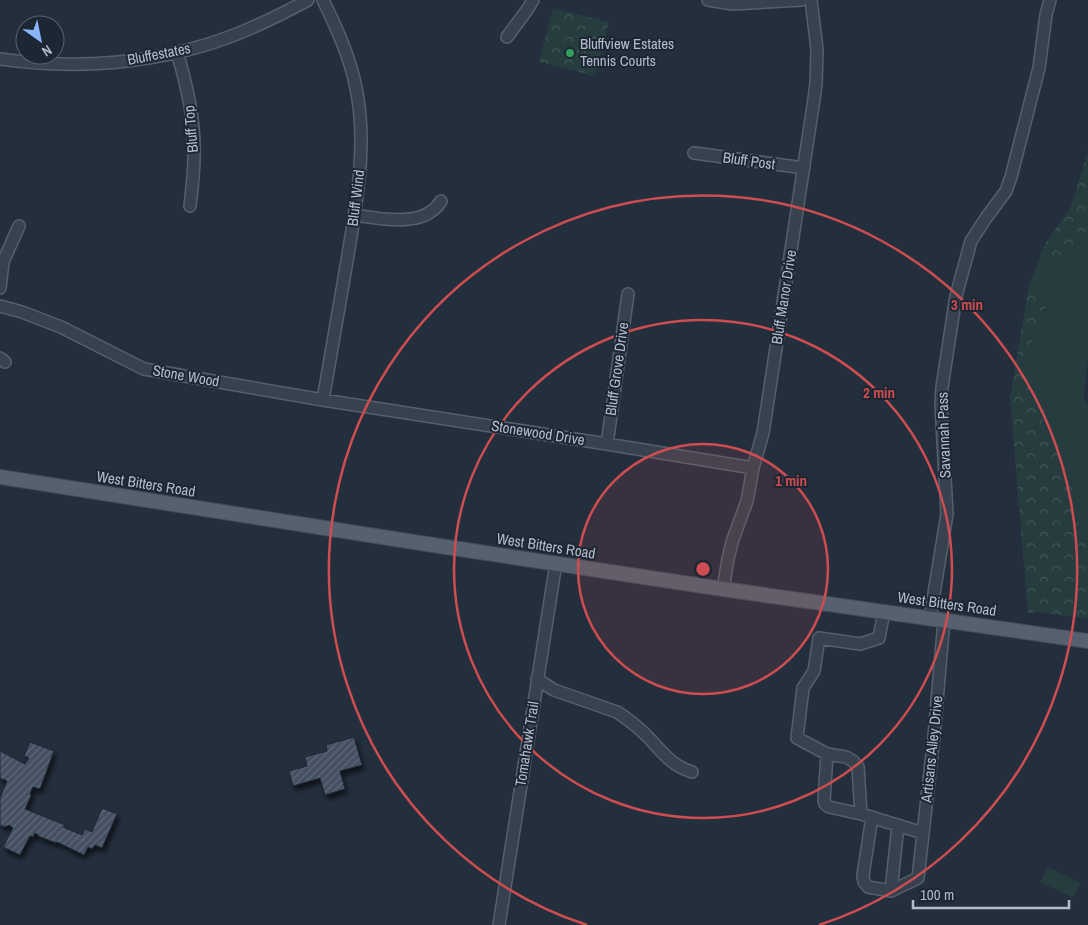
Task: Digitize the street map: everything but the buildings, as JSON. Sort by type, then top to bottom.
[{"type":"main road","name":"West Bitters Road","points":[[0,477],[723,590],[1088,641]]},
{"type":"street","name":"Bluffestates","points":[[0,59],[81,65],[131,61],[177,52],[228,37],[274,18],[308,0]]},
{"type":"street","name":"Bluff Wind","points":[[323,0],[350,63],[357,90],[361,145],[354,215],[323,400]]},
{"type":"street","points":[[507,37],[533,0]]},
{"type":"street","points":[[708,0],[733,4],[801,0]]},
{"type":"street","name":"Bluff Manor Drive","points":[[723,590],[732,542],[747,501],[753,468],[763,433],[804,168],[816,84],[817,49],[812,0]]},
{"type":"street","name":"Savannah Pass","points":[[937,619],[947,514],[941,404],[942,387],[956,296],[971,241],[1006,191],[1011,177],[1039,68],[1046,15],[1050,0]]},
{"type":"street","name":"Bluff Top","points":[[177,52],[187,86],[192,120],[194,154],[190,206]]},
{"type":"street","name":"Bluff Post","points":[[694,153],[804,168]]},
{"type":"street","points":[[354,215],[389,219],[414,218],[433,211],[441,201]]},
{"type":"street","points":[[0,288],[3,262],[19,226]]},
{"type":"street","name":"Bluff Grove Drive","points":[[607,444],[628,294]]},
{"type":"street","name":"Stone Wood","points":[[0,306],[61,326],[144,369],[323,400]]},
{"type":"street","name":"Stonewood Drive","points":[[323,400],[753,468]]},
{"type":"street","name":"Tomahawk Trail","points":[[499,925],[556,563]]},
{"type":"street","points":[[884,612],[879,638],[860,644],[820,638],[814,671],[803,688],[797,738],[827,754],[846,757],[858,767],[867,815],[863,875],[864,882],[868,887],[892,891],[898,825]]},
{"type":"street","name":"Artisans Alley Drive","points":[[892,891],[918,878],[934,736],[937,619]]},
{"type":"street","points":[[537,679],[554,690],[617,712],[647,736],[674,764],[692,772]]},
{"type":"street","points":[[827,754],[825,804],[829,807],[867,815],[923,833]]},
{"type":"green space","points":[[553,8],[609,22],[595,76],[539,62]]},
{"type":"green space","points":[[1088,151],[1088,234],[1057,262],[1039,259],[1042,249],[1071,206]]},
{"type":"green space","points":[[1088,234],[1088,358],[1084,399],[1088,404],[1088,545],[1078,523],[1071,480],[1023,376],[1036,325],[1052,295],[1029,286],[1039,259],[1057,262]]},
{"type":"green space","points":[[1029,286],[1052,295],[1036,325],[1023,376],[1071,480],[1078,523],[1088,545],[1088,619],[1038,612],[1028,613],[1010,398]]},
{"type":"green space","points":[[1048,867],[1081,883],[1073,898],[1040,882]]},
{"type":"place","name":"Bluffview Estates Tennis Courts","points":[[570,53]]}]
